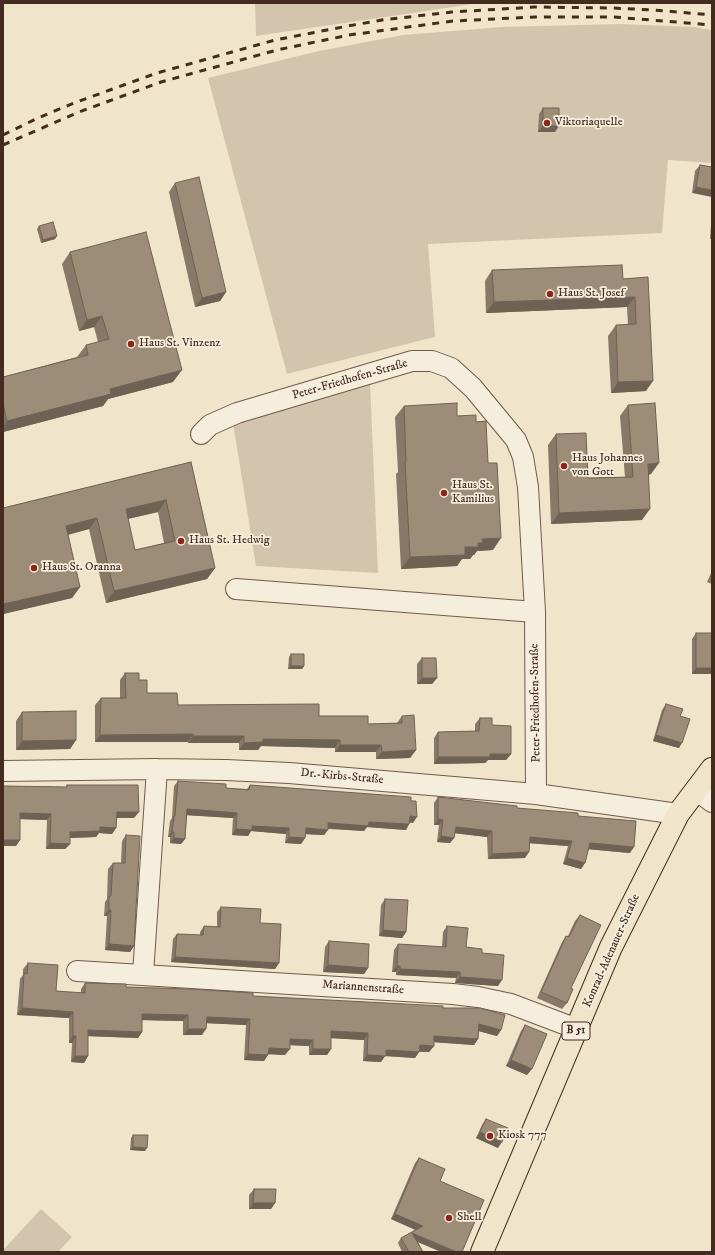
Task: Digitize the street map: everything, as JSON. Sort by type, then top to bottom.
[{"type":"main road","name":"Konrad-Adenauer-Straße","points":[[482,1252],[611,947],[678,814],[704,797],[712,769]]},
{"type":"street","name":"Peter-Friedhofen-Straße","points":[[201,434],[210,425],[237,413],[412,361],[432,361],[451,368],[473,388],[516,440],[523,457],[528,487],[534,612],[536,794]]},
{"type":"street","points":[[236,589],[534,612]]},
{"type":"street","points":[[143,974],[157,769]]},
{"type":"street","name":"Dr.-Kirbs-Straße","points":[[3,770],[157,769],[226,770],[297,774],[536,794],[678,814]]},
{"type":"street","name":"Mariannenstraße","points":[[77,971],[472,996],[511,1004],[577,1029]]},
{"type":"shaded area","points":[[255,3],[480,3],[256,36]]},
{"type":"shaded area","points":[[620,24],[694,27],[712,30],[712,163],[668,160],[662,233],[428,244],[435,337],[287,374],[208,78],[319,51],[403,35],[502,27]]},
{"type":"shaded area","points":[[370,382],[378,573],[256,566],[233,423]]},
{"type":"shaded area","points":[[41,1209],[72,1237],[58,1252],[3,1252],[3,1250]]},
{"type":"building","points":[[543,108],[559,108],[559,126],[543,126]]},
{"type":"building","points":[[700,165],[712,167],[712,190],[696,187]]},
{"type":"building","points":[[199,177],[226,292],[202,298],[175,183]]},
{"type":"building","points":[[53,222],[57,236],[43,240],[39,226]]},
{"type":"building","name":"Haus St. Vinzenz","points":[[146,232],[182,370],[110,389],[111,394],[7,421],[3,404],[3,377],[88,355],[86,345],[109,339],[102,316],[87,320],[70,252]]},
{"type":"building","points":[[622,265],[623,279],[648,277],[653,381],[618,382],[616,325],[636,324],[635,297],[494,302],[492,270]]},
{"type":"building","name":"Haus St. Kamilius","points":[[457,403],[457,416],[476,415],[476,422],[486,421],[488,463],[497,463],[501,538],[482,539],[483,543],[478,543],[478,547],[465,547],[465,555],[410,557],[405,462],[404,406]]},
{"type":"building","points":[[655,403],[659,463],[648,464],[650,509],[559,513],[556,434],[586,433],[588,478],[633,477],[628,405]]},
{"type":"building","points":[[191,462],[215,568],[114,591],[97,518],[66,526],[80,587],[3,604],[3,508]],"holes":[[[166,500],[175,541],[135,550],[126,509]]]},
{"type":"building","points":[[696,633],[712,633],[712,668],[696,668]]},
{"type":"building","points":[[291,654],[304,654],[304,666],[291,666]]},
{"type":"building","points":[[422,658],[436,658],[437,678],[422,678]]},
{"type":"building","points":[[125,673],[139,673],[139,680],[147,680],[147,693],[177,693],[178,705],[319,704],[319,716],[368,716],[368,724],[402,723],[402,716],[414,715],[416,750],[382,752],[381,745],[340,745],[340,740],[263,739],[263,742],[244,743],[244,736],[193,736],[193,734],[100,735],[101,698],[126,698]]},
{"type":"building","points":[[666,704],[683,709],[680,716],[690,719],[682,743],[656,735]]},
{"type":"building","points":[[76,711],[76,740],[22,741],[22,712]]},
{"type":"building","points":[[480,718],[492,718],[492,725],[511,726],[511,754],[490,754],[490,757],[438,757],[438,732],[479,731]]},
{"type":"building","points":[[178,781],[226,784],[226,788],[249,790],[250,785],[411,797],[411,801],[416,801],[417,817],[410,816],[409,824],[369,822],[368,826],[328,823],[328,830],[306,828],[305,838],[289,837],[289,828],[252,826],[252,830],[236,829],[237,813],[187,809],[185,839],[174,838],[174,832],[172,832]]},
{"type":"building","points":[[67,785],[138,785],[139,812],[117,812],[116,828],[100,827],[100,831],[70,832],[70,844],[50,843],[51,814],[20,813],[20,840],[3,840],[3,786],[67,787]]},
{"type":"building","points":[[438,797],[517,806],[517,808],[578,813],[578,816],[636,821],[634,847],[590,843],[585,863],[567,858],[572,841],[530,837],[529,852],[492,854],[492,831],[456,827],[454,838],[441,836],[443,820],[438,819]]},
{"type":"building","points":[[126,835],[140,836],[134,946],[109,944],[111,910],[109,910],[109,896],[111,896],[113,863],[125,863]]},
{"type":"building","points":[[385,899],[408,900],[406,932],[383,930]]},
{"type":"building","points":[[221,907],[261,909],[260,923],[281,924],[279,963],[175,957],[177,934],[203,935],[204,926],[220,927]]},
{"type":"building","points":[[580,915],[601,925],[571,988],[573,989],[567,1003],[541,992],[566,936],[569,937]]},
{"type":"building","points":[[447,926],[468,928],[466,947],[482,949],[482,953],[504,955],[502,980],[460,977],[460,972],[400,969],[400,966],[397,966],[398,944],[446,947]]},
{"type":"building","points":[[329,941],[369,944],[368,968],[328,965]]},
{"type":"building","points":[[28,963],[58,965],[56,991],[85,993],[85,983],[126,984],[126,987],[253,993],[253,996],[443,1006],[443,1008],[480,1008],[505,1015],[501,1030],[479,1024],[478,1039],[434,1036],[434,1046],[420,1045],[419,1052],[386,1050],[386,1056],[367,1055],[368,1033],[331,1031],[331,1049],[313,1049],[313,1040],[290,1039],[290,1049],[269,1048],[268,1055],[248,1054],[250,1019],[207,1017],[206,1029],[188,1029],[188,1015],[142,1014],[142,1032],[88,1030],[88,1056],[75,1056],[76,1036],[73,1036],[73,1012],[22,1008],[24,973],[27,974]]},
{"type":"building","points":[[525,1025],[547,1034],[532,1069],[511,1060]]},
{"type":"building","points":[[486,1119],[508,1128],[502,1142],[480,1132]]},
{"type":"building","points":[[133,1135],[148,1135],[147,1148],[133,1147]]},
{"type":"building","points":[[419,1158],[445,1169],[440,1181],[484,1200],[462,1252],[457,1252],[412,1233],[423,1252],[409,1252],[401,1238],[423,1226],[395,1214]]},
{"type":"building","points":[[254,1189],[276,1189],[275,1203],[253,1203]]},
{"type":"railway","points":[[3,135],[74,103],[157,73],[275,40],[382,20],[452,12],[535,7],[613,8],[712,15]]},
{"type":"railway","points":[[3,145],[79,112],[161,82],[277,50],[349,35],[453,21],[535,17],[614,17],[712,25]]},
{"type":"place","name":"Viktoriaquelle","points":[[547,123]]},
{"type":"place","name":"Haus St. Josef","points":[[550,294]]},
{"type":"place","name":"Haus St. Vinzenz","points":[[131,344]]},
{"type":"place","name":"Haus Johannes von Gott","points":[[564,466]]},
{"type":"place","name":"Haus St. Kamilius","points":[[444,493]]},
{"type":"place","name":"Haus St. Hedwig","points":[[181,541]]},
{"type":"place","name":"Haus St. Oranna","points":[[34,568]]},
{"type":"place","name":"Kiosk 777","points":[[490,1136]]},
{"type":"place","name":"Shell","points":[[449,1218]]}]
